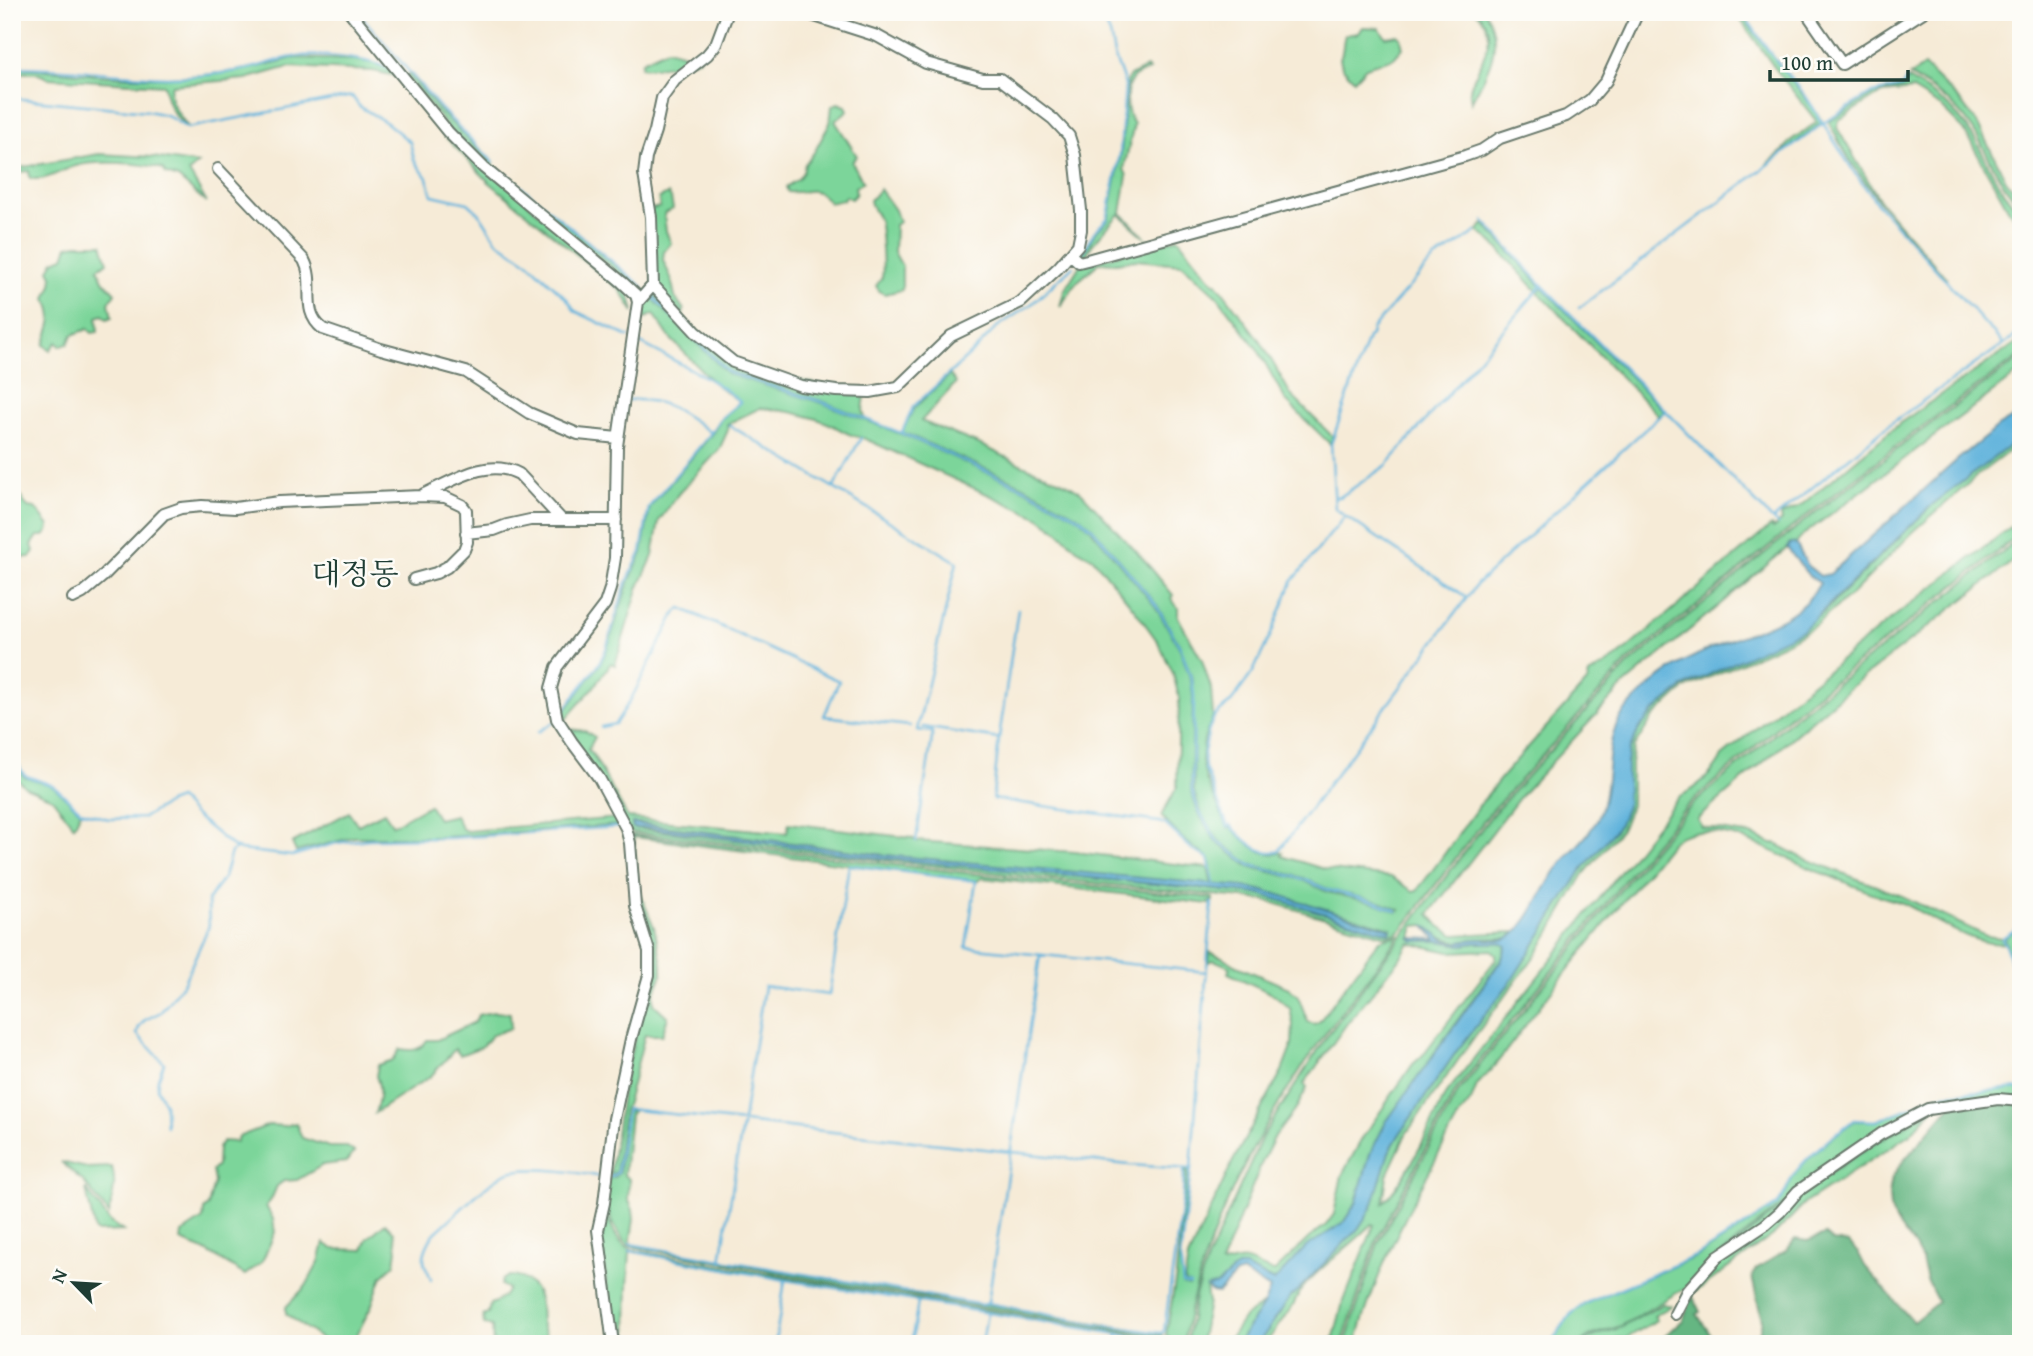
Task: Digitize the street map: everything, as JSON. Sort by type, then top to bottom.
[{"type":"street","points":[[350,12],[463,148],[622,282],[636,295],[638,302],[618,438],[615,558],[608,596],[557,667],[551,688],[557,719],[600,778],[626,828],[630,843],[635,906],[650,964],[614,1119],[606,1191],[598,1230],[613,1344]]},
{"type":"street","points":[[728,12],[716,44],[707,55],[674,80],[662,98],[644,174],[651,217],[653,285],[696,332],[733,362],[801,386],[870,392],[898,387],[951,336],[1021,302],[1071,256],[1078,245],[1081,230],[1073,145],[1062,127],[1000,79],[983,79],[926,63],[877,36],[803,12]]},
{"type":"street","points":[[1071,256],[1079,262],[1405,173],[1482,150],[1500,138],[1566,116],[1590,100],[1606,81],[1637,12]]},
{"type":"street","points":[[1807,12],[1842,64],[1923,12]]},
{"type":"street","points":[[218,169],[304,260],[311,278],[309,298],[312,314],[323,329],[382,349],[466,372],[529,413],[578,435],[618,438]]},
{"type":"street","points":[[638,302],[653,285]]},
{"type":"street","points":[[421,496],[480,469],[511,470],[519,474],[560,518]]},
{"type":"street","points":[[73,598],[102,577],[158,520],[173,510],[191,506],[235,508],[279,502],[421,496],[445,497],[462,505],[466,510],[467,542],[464,550],[447,568],[414,579]]},
{"type":"street","points":[[466,533],[494,530],[530,520],[616,520]]},
{"type":"street","points":[[1675,1314],[1687,1291],[1718,1256],[1765,1225],[1798,1191],[1881,1134],[1928,1109],[1997,1099],[2021,1101]]},
{"type":"green space","points":[[1476,12],[1485,12],[1491,23],[1494,46],[1488,69],[1471,102],[1470,90],[1488,42],[1484,22]]},
{"type":"green space","points":[[1735,12],[1740,12],[1823,122],[1766,165],[1784,150],[1790,141],[1817,122]]},
{"type":"green space","points":[[1363,27],[1379,28],[1386,37],[1398,35],[1403,48],[1394,58],[1366,67],[1354,80],[1342,67],[1340,58],[1345,35],[1359,33]]},
{"type":"green space","points":[[667,49],[699,58],[670,65],[641,67],[642,61]]},
{"type":"green space","points":[[293,58],[355,60],[394,71],[432,117],[630,295],[634,312],[620,290],[489,182],[429,120],[396,76],[373,71],[289,67],[246,79],[172,85],[170,96],[188,127],[171,109],[164,85],[48,78],[36,73],[12,73],[12,68],[24,68],[110,76],[180,77],[225,73]]},
{"type":"green space","points":[[1924,66],[1961,102],[1977,123],[2006,180],[2021,199],[2021,206],[2003,184],[1966,120],[1941,95],[1910,76]]},
{"type":"green space","points":[[1147,67],[1149,70],[1132,79],[1127,92],[1128,109],[1134,124],[1124,169],[1127,176],[1121,213],[1149,241],[1119,214],[1092,245],[1085,258],[1081,257],[1095,233],[1108,220],[1121,154],[1127,81],[1130,76]]},
{"type":"green space","points":[[409,74],[439,110],[496,168],[486,165],[450,130],[406,77]]},
{"type":"green space","points":[[1908,79],[1952,109],[1966,125],[2006,195],[2021,212],[2021,219],[2010,212],[1964,130],[1941,107],[1913,90],[1876,96],[1839,120],[1837,128],[1882,204],[1947,279],[1882,205],[1853,165],[1829,122],[1875,93],[1902,88]]},
{"type":"green space","points":[[838,103],[846,106],[848,110],[835,121],[857,156],[852,162],[863,182],[855,187],[856,194],[851,199],[845,196],[843,200],[830,203],[815,191],[788,192],[786,187],[803,172],[805,164],[830,123],[832,106]]},
{"type":"green space","points":[[99,154],[153,157],[198,164],[189,172],[207,203],[178,178],[166,174],[163,169],[144,165],[84,164],[41,179],[30,178],[29,171],[12,173],[12,169]]},
{"type":"green space","points":[[504,173],[644,290],[640,292],[502,176]]},
{"type":"green space","points":[[880,189],[895,210],[899,222],[895,225],[894,252],[902,266],[902,290],[885,294],[876,286],[883,273],[881,239],[879,220],[870,200]]},
{"type":"green space","points":[[668,194],[673,209],[664,214],[671,243],[664,252],[663,260],[675,297],[684,310],[683,315],[654,284],[651,209],[660,207],[659,198]]},
{"type":"green space","points":[[1484,224],[1541,286],[1537,291],[1490,240],[1477,231]]},
{"type":"green space","points":[[1178,238],[1214,283],[1216,282],[1263,345],[1291,395],[1333,437],[1330,444],[1286,401],[1258,350],[1217,296],[1182,264],[1135,260],[1100,262],[1076,283],[1060,307],[1064,291],[1080,265]]},
{"type":"green space","points":[[102,244],[108,262],[98,268],[103,280],[115,293],[109,303],[112,317],[97,317],[98,332],[92,333],[88,329],[72,335],[68,344],[60,346],[57,342],[50,350],[44,345],[52,316],[46,299],[53,281],[49,270],[54,261],[64,257],[68,246]]},
{"type":"green space","points":[[1542,287],[1664,411],[1659,416],[1538,292]]},
{"type":"green space","points":[[651,292],[736,366],[865,395],[865,418],[822,401],[728,371]]},
{"type":"green space","points":[[647,293],[728,374],[822,403],[901,434],[1024,489],[1079,518],[1155,606],[1180,649],[1193,696],[1191,791],[1198,812],[1216,842],[1250,867],[1303,880],[1327,892],[1379,904],[1397,912],[1400,910],[1380,902],[1330,890],[1304,878],[1250,864],[1218,840],[1202,815],[1194,792],[1193,681],[1180,646],[1157,605],[1093,528],[1080,517],[1024,486],[902,432],[914,408],[950,375],[956,383],[921,421],[981,445],[1081,492],[1173,595],[1171,598],[1178,608],[1178,617],[1202,660],[1211,688],[1213,716],[1204,740],[1202,761],[1206,779],[1228,828],[1231,827],[1261,851],[1275,854],[1283,852],[1282,856],[1324,869],[1391,877],[1413,891],[1417,890],[1428,876],[1490,792],[1587,682],[1589,675],[1616,658],[1771,526],[1773,529],[1782,521],[1781,515],[1799,507],[1900,423],[2021,340],[2021,355],[1916,431],[1801,520],[1627,662],[1490,813],[1402,929],[1386,936],[1264,900],[630,832],[559,719],[600,664],[607,649],[627,587],[642,553],[650,507],[712,434],[720,420],[740,402],[714,383],[670,338],[654,314],[643,319],[637,340],[640,304]],"holes":[[[760,408],[824,421],[863,438],[1040,518],[1077,549],[1093,558],[1158,642],[1173,673],[1179,698],[1177,787],[1161,816],[1183,839],[1209,858],[1214,885],[1260,890],[1391,928],[1389,933],[1260,894],[935,863],[633,828],[632,824],[639,823],[884,855],[1212,885],[1208,868],[1075,852],[916,841],[912,838],[789,823],[787,833],[628,818],[588,750],[595,737],[585,731],[569,729],[564,721],[611,663],[615,665],[638,589],[653,556],[659,521],[679,493],[719,450],[728,430],[727,424]]]},
{"type":"green space","points":[[2021,358],[2021,371],[1803,535],[1796,544],[1790,543],[1624,685],[1523,793],[1429,914],[1439,926],[1455,935],[1516,932],[1508,938],[1472,939],[1461,943],[1439,936],[1424,925],[1414,926],[1411,938],[1414,941],[1462,945],[1501,943],[1506,946],[1502,958],[1435,1052],[1370,1154],[1356,1203],[1343,1223],[1274,1281],[1245,1267],[1217,1285],[1206,1287],[1208,1303],[1200,1344],[1186,1344],[1196,1293],[1208,1258],[1262,1137],[1327,1036],[1492,815],[1629,664],[1803,522]],"holes":[[[1409,943],[1449,952],[1492,950],[1496,959],[1413,1064],[1363,1137],[1342,1175],[1334,1214],[1326,1225],[1275,1271],[1243,1261],[1221,1264],[1275,1136],[1297,1107],[1307,1088],[1304,1084],[1348,1022],[1399,960]]]},
{"type":"green space","points":[[2021,437],[2021,442],[1979,474],[1913,532],[1854,592],[1813,627],[1787,642],[1684,689],[1653,717],[1634,747],[1631,763],[1631,805],[1622,828],[1584,874],[1540,949],[1406,1134],[1387,1175],[1383,1203],[1409,1167],[1445,1095],[1679,797],[1704,780],[1722,756],[1900,612],[2021,519],[2021,533],[1790,716],[1690,803],[1653,845],[1456,1090],[1376,1241],[1342,1344],[1332,1344],[1342,1306],[1374,1225],[1372,1224],[1306,1284],[1265,1344],[1258,1344],[1290,1298],[1325,1261],[1383,1169],[1399,1135],[1456,1052],[1512,980],[1581,871],[1620,824],[1627,806],[1629,751],[1639,729],[1652,713],[1683,687],[1742,659],[1822,614],[1933,504]]},
{"type":"green space","points":[[12,460],[17,461],[16,480],[21,497],[28,507],[35,508],[49,526],[48,532],[44,536],[38,536],[32,545],[34,551],[30,557],[12,558]]},
{"type":"green space","points":[[2021,537],[2021,555],[1858,681],[1697,819],[1702,827],[1751,835],[1775,843],[1801,857],[1902,896],[1986,936],[2001,938],[2004,943],[1980,941],[1967,936],[1905,904],[1819,872],[1746,840],[1706,832],[1688,833],[1672,841],[1477,1085],[1471,1101],[1459,1116],[1401,1227],[1375,1284],[1356,1344],[1345,1344],[1378,1243],[1458,1092],[1655,847],[1692,805],[1792,719]]},
{"type":"green space","points":[[12,753],[23,776],[53,786],[81,812],[74,826],[52,798],[27,788],[12,775]]},
{"type":"green space","points":[[429,805],[438,819],[455,815],[462,829],[467,831],[618,818],[621,825],[444,837],[354,837],[296,852],[292,843],[349,812],[358,825],[384,812],[393,825]]},
{"type":"green space","points":[[633,835],[1213,898],[1213,901],[1209,904],[982,878],[978,881],[634,837],[638,896],[641,896],[654,927],[662,964],[654,1004],[668,1017],[662,1035],[645,1035],[624,1110],[616,1172],[610,1175],[623,1086],[652,965],[650,946],[637,904],[631,837]]},
{"type":"green space","points":[[2021,927],[2021,933],[2013,948],[2021,977],[2021,1002],[2018,981],[2004,938]]},
{"type":"green space","points":[[1399,935],[1325,1034],[1256,1143],[1236,1182],[1204,1261],[1183,1344],[1175,1344],[1166,1335],[1176,1276],[1186,1171],[1189,1171],[1180,1258],[1183,1285],[1189,1286],[1184,1283],[1188,1258],[1233,1161],[1282,1071],[1292,1045],[1293,1024],[1290,1008],[1275,995],[1228,973],[1230,967],[1214,960],[1209,962],[1210,952],[1289,988],[1298,996],[1308,1022],[1314,1024],[1319,1022],[1377,943]]},
{"type":"green space","points":[[510,1013],[511,1028],[492,1035],[481,1047],[460,1055],[455,1049],[431,1076],[375,1113],[379,1095],[376,1076],[378,1065],[393,1060],[400,1049],[419,1048],[427,1040],[437,1040],[475,1022],[478,1015]]},
{"type":"green space","points":[[2021,1088],[2021,1097],[1934,1104],[1784,1204],[1685,1288],[1621,1326],[1589,1336],[1580,1344],[1550,1344],[1571,1314],[1586,1303],[1698,1256],[1777,1205],[1802,1165],[1854,1121],[1876,1121],[1945,1094]]},
{"type":"green space","points":[[2021,1102],[2021,1344],[1660,1344],[1683,1320],[1692,1295],[1700,1312],[1697,1314],[1716,1343],[1759,1334],[1762,1320],[1752,1277],[1756,1269],[1787,1250],[1795,1239],[1807,1241],[1825,1235],[1832,1241],[1849,1243],[1913,1322],[1938,1302],[1927,1281],[1922,1260],[1895,1220],[1890,1207],[1892,1177],[1951,1105]]},
{"type":"green space","points":[[1933,1109],[1909,1135],[1805,1203],[1776,1233],[1683,1301],[1716,1260],[1771,1214],[1850,1159]]},
{"type":"green space","points":[[630,1110],[634,1110],[630,1115],[624,1175],[629,1179],[628,1199],[634,1219],[630,1245],[1163,1336],[845,1285],[630,1246],[622,1239],[615,1226],[606,1198],[609,1178],[619,1173],[626,1115]]},
{"type":"green space","points":[[296,1123],[302,1138],[329,1147],[347,1147],[354,1152],[346,1162],[323,1165],[297,1180],[284,1181],[277,1186],[266,1206],[273,1219],[275,1232],[262,1262],[245,1275],[204,1250],[181,1241],[182,1233],[203,1219],[214,1182],[212,1171],[217,1166],[218,1147],[223,1141],[236,1142],[238,1137],[269,1125],[284,1126]]},
{"type":"green space","points":[[61,1162],[87,1168],[112,1167],[114,1185],[109,1214],[83,1181]]},
{"type":"green space","points":[[86,1189],[110,1222],[123,1231],[95,1232]]},
{"type":"green space","points":[[604,1208],[621,1243],[632,1250],[1162,1338],[1161,1340],[720,1268],[630,1251],[628,1344],[614,1344],[601,1242]]},
{"type":"green space","points":[[385,1223],[394,1232],[397,1250],[395,1264],[382,1276],[371,1307],[352,1344],[328,1344],[286,1314],[286,1307],[306,1286],[319,1262],[324,1243],[334,1249],[363,1250],[368,1238]]},
{"type":"green space","points":[[509,1276],[526,1280],[534,1288],[539,1299],[541,1322],[550,1344],[493,1344],[492,1326],[484,1324],[483,1316],[488,1314],[490,1304],[505,1294],[508,1289],[501,1285],[502,1280]]},
{"type":"green space","points":[[1264,1304],[1237,1344],[1226,1344],[1245,1316]]},
{"type":"green space","points":[[1663,1304],[1671,1306],[1654,1316],[1657,1320],[1625,1339],[1618,1338],[1610,1344],[1582,1344],[1590,1338],[1622,1327]]},
{"type":"water","points":[[2021,413],[2021,437],[1933,504],[1803,630],[1683,687],[1652,713],[1639,729],[1629,751],[1627,806],[1620,824],[1581,871],[1512,980],[1456,1052],[1399,1135],[1389,1152],[1372,1207],[1358,1229],[1290,1298],[1258,1344],[1237,1344],[1264,1304],[1270,1289],[1242,1272],[1236,1274],[1218,1293],[1206,1287],[1217,1285],[1237,1267],[1245,1267],[1274,1281],[1306,1247],[1343,1223],[1356,1203],[1370,1154],[1386,1122],[1502,959],[1506,946],[1501,943],[1462,945],[1414,941],[1411,938],[1436,939],[1424,925],[1454,942],[1501,940],[1514,934],[1528,917],[1557,869],[1588,834],[1597,819],[1604,798],[1613,734],[1617,723],[1633,702],[1659,678],[1679,665],[1782,619],[1812,595],[1820,583],[1809,576],[1787,548],[1790,543],[1796,544],[1808,566],[1820,576],[1830,574],[1957,460],[1999,426]]},
{"type":"water","points":[[632,823],[884,855],[1244,887],[1273,893],[1391,929],[1390,933],[1375,929],[1260,894],[871,857],[633,828]]},
{"type":"waterway","points":[[358,12],[442,110],[494,163]]},
{"type":"waterway","points":[[1080,257],[1094,232],[1107,219],[1120,154],[1125,85],[1110,34],[1100,12]]},
{"type":"waterway","points":[[1107,24],[1147,12]]},
{"type":"waterway","points":[[1742,12],[1774,58],[1805,95],[1856,175],[1880,207],[2003,344]]},
{"type":"waterway","points":[[12,67],[177,77],[253,68],[288,58],[329,56],[355,59],[388,68]]},
{"type":"waterway","points":[[1579,308],[1825,122],[1872,93],[1903,86],[1906,80]]},
{"type":"waterway","points":[[12,98],[148,111],[166,115],[187,128],[352,96],[359,106],[387,123],[410,142],[414,160],[427,178],[432,195],[468,203],[479,213],[497,241],[529,263],[568,300],[575,311],[629,337]]},
{"type":"waterway","points":[[507,175],[643,287]]},
{"type":"waterway","points":[[1484,221],[1542,285],[1778,525]]},
{"type":"waterway","points":[[1344,515],[1335,508],[1331,444],[1372,329],[1433,260],[1476,232]]},
{"type":"waterway","points":[[902,432],[913,407],[997,327],[1033,303],[1073,266]]},
{"type":"waterway","points":[[1335,497],[1340,497],[1387,465],[1542,285]]},
{"type":"waterway","points":[[650,294],[729,373],[822,402],[901,433],[1024,488],[1080,518],[1093,529],[1156,605],[1181,649],[1194,696],[1192,791],[1199,811],[1217,841],[1250,865],[1303,879],[1328,890],[1379,903],[1397,911]]},
{"type":"waterway","points":[[1774,519],[1890,424],[2021,332]]},
{"type":"waterway","points":[[561,714],[599,664],[606,649],[625,586],[641,552],[649,507],[719,420],[740,402],[704,376],[637,341]]},
{"type":"waterway","points":[[627,400],[663,404],[682,413],[711,433]]},
{"type":"waterway","points":[[1230,825],[1258,849],[1279,851],[1477,584],[1665,411]]},
{"type":"waterway","points":[[729,425],[957,562],[917,730],[933,732],[916,841]]},
{"type":"waterway","points":[[834,487],[861,438]]},
{"type":"waterway","points":[[1228,827],[1205,768],[1204,752],[1209,729],[1214,717],[1232,701],[1253,672],[1292,582],[1345,516],[1465,596]]},
{"type":"waterway","points":[[601,727],[615,724],[630,701],[675,614],[681,608],[839,681],[824,716],[910,726]]},
{"type":"waterway","points":[[999,738],[1018,609]]},
{"type":"waterway","points":[[538,732],[554,722]]},
{"type":"waterway","points":[[923,727],[999,739],[994,799],[1165,824],[1194,851],[1208,858],[1214,885]]},
{"type":"waterway","points":[[12,752],[24,775],[54,786],[81,811],[109,819],[143,818],[179,799],[194,815],[240,850],[292,856],[337,843],[369,839],[452,838],[621,827]]},
{"type":"waterway","points":[[166,1126],[165,1104],[157,1089],[164,1063],[137,1034],[145,1020],[161,1012],[184,982],[209,926],[208,900],[224,877],[231,852],[238,848]]},
{"type":"waterway","points":[[721,1261],[764,986],[829,995],[849,865],[976,881],[966,947],[1207,972]]},
{"type":"waterway","points":[[1190,1285],[1183,1284],[1180,1257],[1191,1169],[1212,903]]},
{"type":"waterway","points":[[2021,926],[2002,938],[2021,1007]]},
{"type":"waterway","points":[[988,1302],[1040,955]]},
{"type":"waterway","points":[[1550,1344],[1571,1314],[1586,1303],[1698,1255],[1777,1205],[1802,1165],[1823,1144],[1854,1120],[1876,1121],[1945,1094],[2021,1088]]},
{"type":"waterway","points":[[610,1177],[617,1173],[627,1109],[1129,1165],[1191,1169]]},
{"type":"waterway","points":[[630,1244],[1162,1333],[1183,1196],[1184,1169]]},
{"type":"waterway","points":[[431,1280],[424,1257],[432,1237],[496,1179],[513,1171],[524,1170],[603,1177]]},
{"type":"waterway","points":[[630,1251],[785,1280],[1167,1344]]},
{"type":"waterway","points":[[775,1344],[785,1280]]},
{"type":"waterway","points":[[911,1344],[918,1302]]},
{"type":"waterway","points":[[982,1344],[987,1313]]},
{"type":"waterway","points":[[1116,1344],[1118,1334]]},
{"type":"district","name":"대정동","points":[[355,573]]}]
